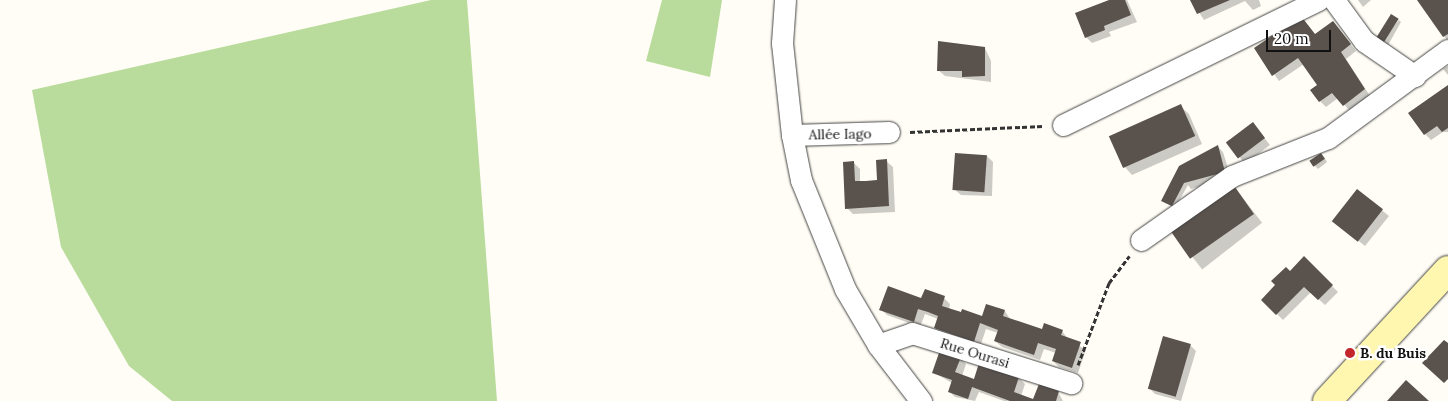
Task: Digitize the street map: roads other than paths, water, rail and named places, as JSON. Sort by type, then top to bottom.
[{"type":"main road","points":[[1327,401],[1448,270]]},
{"type":"street","points":[[785,0],[782,43],[792,135],[801,180],[825,246],[845,289],[878,345],[921,401]]},
{"type":"street","points":[[1063,125],[1318,0]]},
{"type":"street","points":[[1334,0],[1364,41],[1415,76]]},
{"type":"street","points":[[1141,240],[1232,176],[1328,138],[1448,50]]},
{"type":"street","name":"Allée Iago","points":[[792,135],[889,132]]},
{"type":"street","name":"Rue Ourasi","points":[[878,345],[912,333],[1071,383]]},
{"type":"place","name":"B. du Buis","points":[[1350,353]]}]
